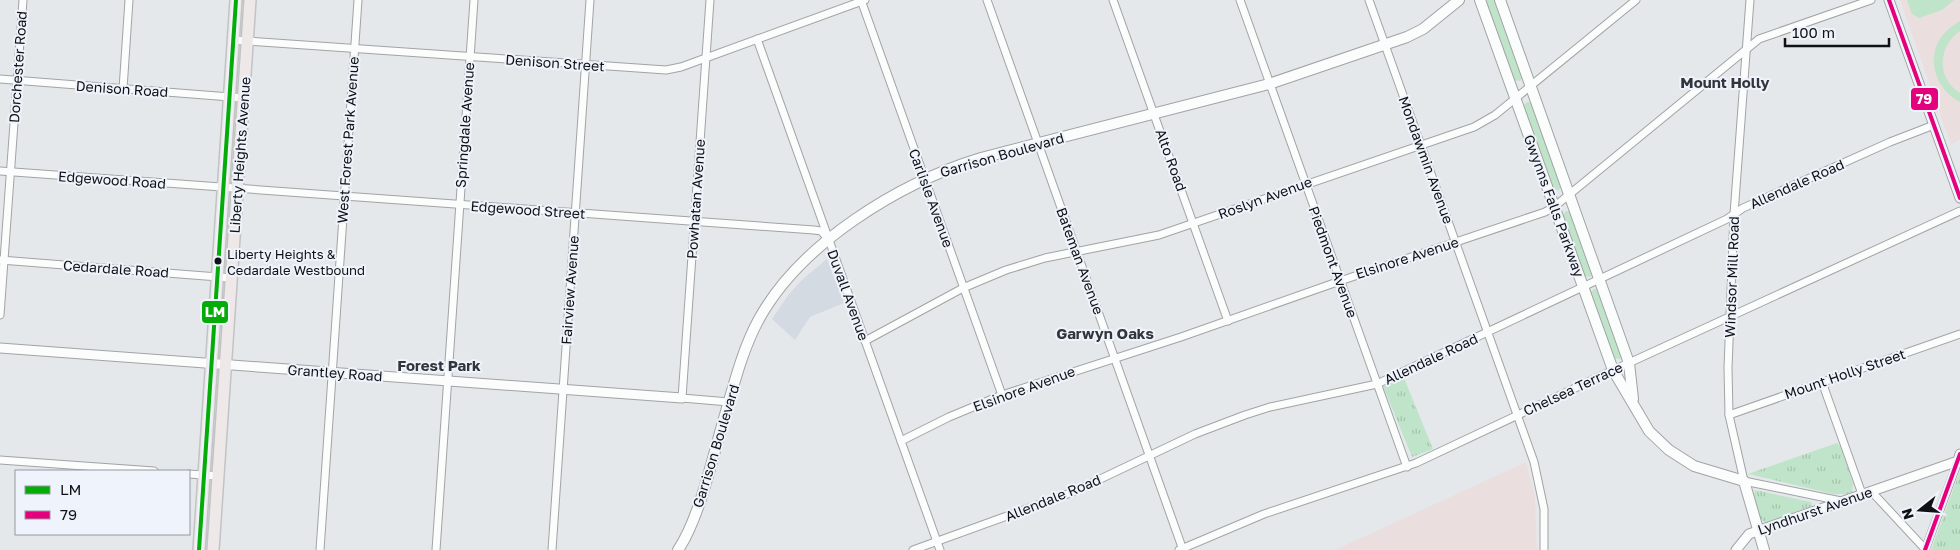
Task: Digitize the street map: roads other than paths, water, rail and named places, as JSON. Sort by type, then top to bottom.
[{"type":"main road","name":"Liberty Heights Avenue","points":[[199,550],[236,0]]},
{"type":"main road","name":"Liberty Heights Avenue","points":[[213,550],[250,0]]},
{"type":"main road","name":"Garrison Boulevard","points":[[680,549],[697,507],[752,333],[766,307],[788,278],[829,240],[878,205],[924,179],[963,163],[1270,84],[1385,45],[1416,34],[1459,0]]},
{"type":"main road","name":"Gwynns Falls Parkway","points":[[1480,0],[1612,370],[1649,431],[1659,441],[1680,458],[1694,466],[1744,481]]},
{"type":"main road","name":"Gwynns Falls Parkway","points":[[1500,0],[1629,363],[1631,391],[1636,407]]},
{"type":"main road","name":"Windsor Mill Road","points":[[1744,481],[1764,550]]},
{"type":"street","name":"Dorchester Road","points":[[0,314],[2,260],[23,0]]},
{"type":"street","points":[[123,88],[129,0]]},
{"type":"street","name":"West Forest Park Avenue","points":[[320,550],[358,0]]},
{"type":"street","name":"Springdale Avenue","points":[[436,550],[474,0]]},
{"type":"street","name":"Fairview Avenue","points":[[552,550],[590,0]]},
{"type":"street","name":"Powhatan Avenue","points":[[682,398],[710,0]]},
{"type":"street","name":"Denison Street","points":[[233,40],[666,70],[707,57],[862,0]]},
{"type":"street","name":"Carlisle Avenue","points":[[862,0],[1002,395]]},
{"type":"street","name":"Bateman Avenue","points":[[987,0],[1182,550]]},
{"type":"street","name":"Alto Road","points":[[1113,0],[1228,321]]},
{"type":"street","name":"Piedmont Avenue","points":[[1240,0],[1406,467]]},
{"type":"street","name":"Mondawmin Avenue","points":[[1369,0],[1534,462],[1542,495],[1544,550]]},
{"type":"street","name":"Roslyn Avenue","points":[[865,341],[963,288],[1025,264],[1140,240],[1193,224],[1474,127],[1495,115],[1531,87],[1636,0]]},
{"type":"street","name":"Windsor Mill Road","points":[[1744,481],[1729,415],[1728,375],[1734,214],[1750,0]]},
{"type":"street","name":"Elsinore Avenue","points":[[900,441],[949,417],[1002,395],[1228,321],[1340,280],[1545,212],[1569,195],[1759,39],[1871,0]]},
{"type":"street","points":[[1889,0],[1960,198]]},
{"type":"street","name":"Duvall Avenue","points":[[757,39],[940,550]]},
{"type":"street","name":"Denison Road","points":[[0,79],[243,98]]},
{"type":"street","name":"Allendale Road","points":[[913,550],[1054,500],[1195,434],[1245,415],[1287,403],[1377,384],[1734,214],[1890,142],[1934,125]]},
{"type":"street","name":"Edgewood Road","points":[[0,172],[223,188]]},
{"type":"street","name":"Edgewood Street","points":[[223,188],[821,231],[829,240]]},
{"type":"street","name":"Chelsea Terrace","points":[[1182,550],[1272,512],[1406,467],[1730,315],[1960,211]]},
{"type":"street","name":"Cedardale Road","points":[[2,260],[231,278]]},
{"type":"street","name":"Mount Holly Street","points":[[1729,415],[1960,334]]},
{"type":"street","name":"Grantley Road","points":[[0,348],[729,402]]},
{"type":"street","points":[[1822,382],[1867,493],[1925,549],[1959,458]]},
{"type":"street","name":"Lyndhurst Avenue","points":[[1736,550],[1749,534],[1758,530],[1842,502],[1959,458]]},
{"type":"street","points":[[0,460],[140,470]]},
{"type":"street","points":[[190,474],[218,476]]},
{"type":"street","name":"Gwynns Falls Parkway","points":[[1744,481],[1842,502]]},
{"type":"place","name":"Liberty Heights & Cedardale Westbound","points":[[218,261]]},
{"type":"district","name":"Mount Holly","points":[[1725,83]]},
{"type":"district","name":"Garwyn Oaks","points":[[1105,334]]},
{"type":"district","name":"Forest Park","points":[[439,366]]}]
